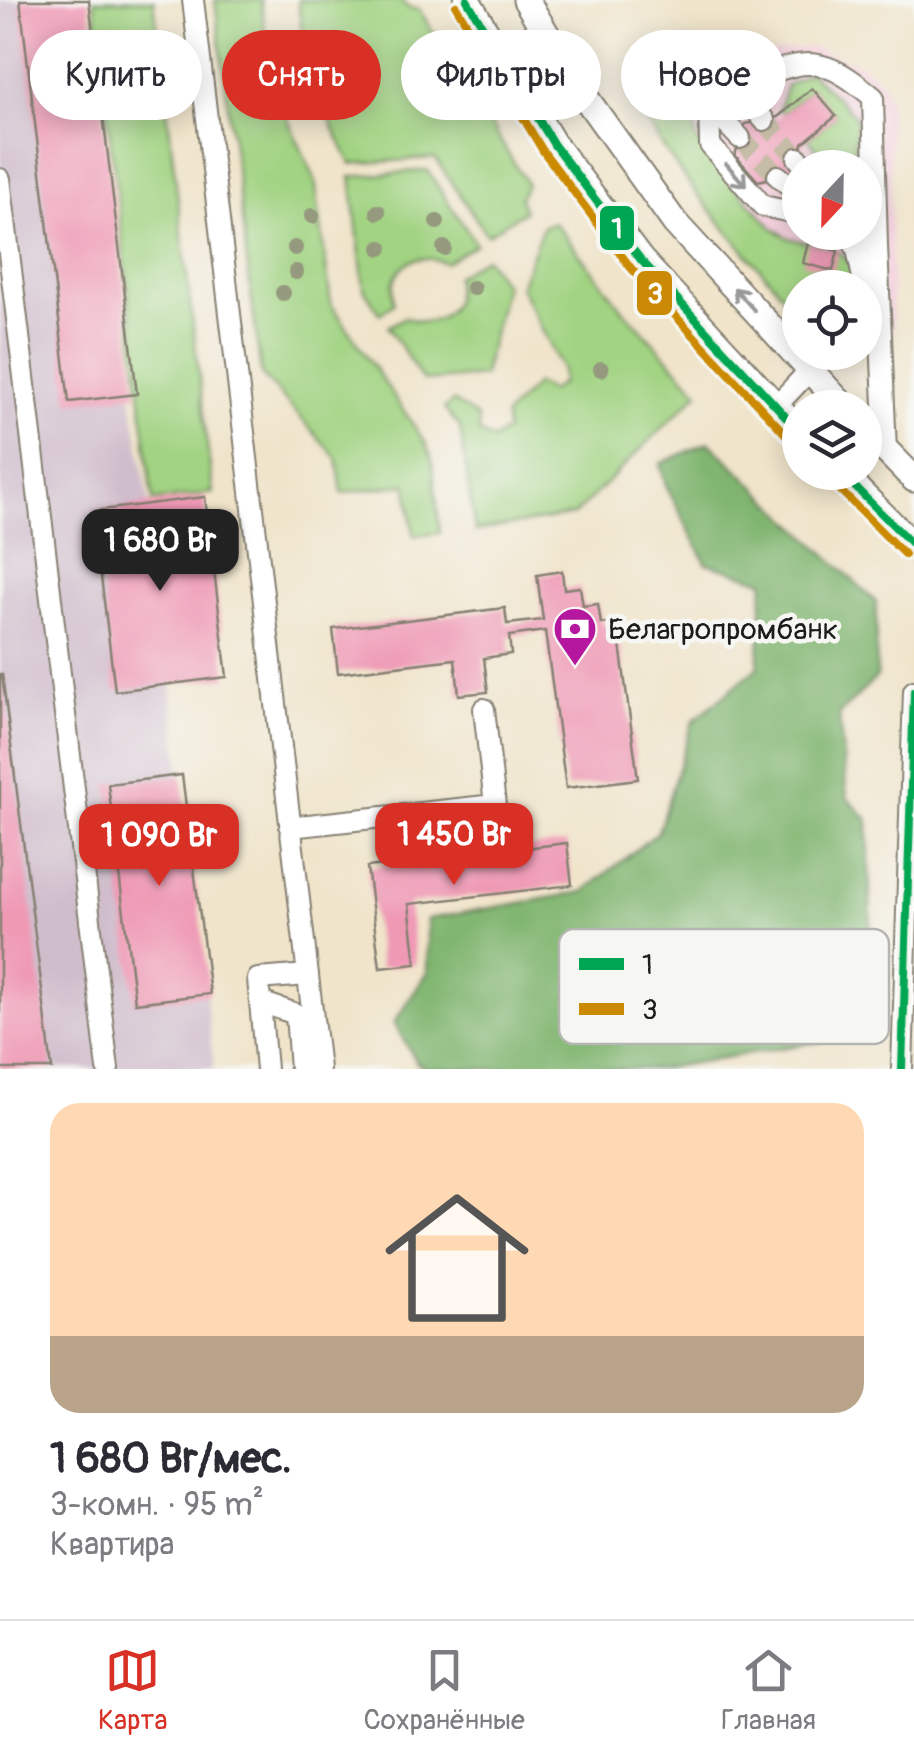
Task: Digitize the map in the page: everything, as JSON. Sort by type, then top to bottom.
[{"type":"main road","points":[[467,0],[554,145],[641,260],[782,414]]},
{"type":"main road","points":[[526,0],[578,87],[675,224],[782,327]]},
{"type":"main road","points":[[882,446],[914,479]]},
{"type":"main road","points":[[858,490],[914,546]]},
{"type":"street","points":[[193,0],[319,1069]]},
{"type":"street","points":[[786,68],[804,62],[838,68],[873,97],[872,150]]},
{"type":"street","points":[[709,120],[710,146],[763,206],[782,210]]},
{"type":"street","points":[[722,120],[740,138]]},
{"type":"street","points":[[778,176],[782,179]]},
{"type":"street","points":[[0,178],[108,1069]]},
{"type":"street","points":[[872,250],[886,450]]},
{"type":"street","points":[[775,407],[810,370]]},
{"type":"street","points":[[895,1068],[914,693]]},
{"type":"street","points":[[290,828],[495,805],[484,708]]},
{"type":"street","points":[[266,1069],[258,980],[308,976]]},
{"type":"street","points":[[260,1002],[296,1014],[300,1069]]},
{"type":"shaded area","points":[[0,0],[81,0],[85,30],[30,30],[30,120],[96,120],[129,382],[154,533],[214,1069],[0,1069]]},
{"type":"shaded area","points":[[811,47],[862,65],[882,82],[889,98],[893,334],[882,333],[882,270],[852,270],[834,250],[882,250],[882,150],[855,150],[856,117],[819,76],[786,103],[786,50]]},
{"type":"shaded area","points":[[695,120],[764,120],[745,124],[735,155],[758,180],[782,160],[782,234],[773,228],[695,137]]},
{"type":"shaded area","points":[[808,139],[818,150],[795,150]]},
{"type":"green space","points":[[94,0],[154,0],[158,30],[98,30]]},
{"type":"green space","points":[[215,0],[261,0],[265,30],[222,30],[222,57]]},
{"type":"green space","points":[[298,0],[400,0],[409,8],[419,9],[432,30],[401,30],[401,120],[488,120],[527,184],[520,197],[524,211],[487,235],[435,158],[351,164],[330,120],[381,120],[381,30],[302,30]]},
{"type":"green space","points":[[810,72],[856,117],[855,150],[818,150],[808,139],[835,116],[811,89],[786,110],[787,85]]},
{"type":"green space","points":[[108,120],[168,120],[213,493],[153,501]]},
{"type":"green space","points":[[230,120],[288,120],[315,179],[331,304],[425,442],[432,459],[440,533],[414,536],[407,484],[342,493],[337,458],[261,374]]},
{"type":"green space","points":[[648,120],[695,120],[695,137],[712,161],[782,234],[782,250],[838,251],[854,270],[782,270],[782,294],[698,195]]},
{"type":"green space","points":[[427,170],[476,244],[445,263],[422,259],[405,265],[395,280],[394,303],[380,314],[364,289],[351,177]]},
{"type":"green space","points":[[554,222],[621,307],[699,392],[574,515],[475,531],[460,427],[444,409],[453,401],[478,418],[479,433],[493,440],[506,431],[505,416],[536,384],[550,391],[562,383],[561,367],[520,286],[543,226]]},
{"type":"green space","points":[[485,257],[505,285],[483,376],[423,381],[388,327],[405,317],[427,321],[444,315],[454,300],[455,277]]},
{"type":"green space","points":[[709,442],[876,602],[877,677],[839,714],[847,798],[868,819],[871,929],[559,929],[559,1044],[804,1044],[659,1069],[428,1069],[417,1063],[394,1023],[427,973],[427,919],[583,892],[658,832],[693,721],[758,667],[764,581],[706,563],[666,485],[660,464]]},
{"type":"building","points":[[20,0],[89,0],[93,30],[30,30],[30,82]]},
{"type":"building","points":[[812,88],[836,116],[803,143],[801,150],[782,150],[782,176],[758,181],[735,155],[745,124],[786,120],[786,110]]},
{"type":"building","points":[[35,120],[104,120],[137,394],[69,402]]},
{"type":"building","points":[[806,250],[838,251],[833,270],[803,263]]},
{"type":"building","points":[[205,497],[227,677],[115,691],[93,511]]},
{"type":"building","points":[[562,571],[564,589],[580,587],[583,606],[598,604],[601,624],[617,622],[638,779],[566,788],[545,631],[509,636],[511,654],[484,658],[488,692],[459,695],[455,659],[338,673],[333,629],[505,608],[507,624],[543,620],[537,575]]},
{"type":"building","points":[[2,674],[52,1069],[0,1069]]},
{"type":"building","points":[[182,775],[210,994],[135,1003],[108,784]]},
{"type":"building","points":[[567,843],[572,885],[409,904],[416,964],[380,968],[367,867]]},
{"type":"tunnel","points":[[764,120],[791,150]]},
{"type":"tunnel","points":[[740,138],[778,176]]},
{"type":"transit line","name":"1","points":[[467,0],[554,145],[641,260],[782,413]]},
{"type":"transit line","name":"3","points":[[456,6],[543,151],[631,268],[782,430]]},
{"type":"transit line","name":"3","points":[[840,490],[905,555]]},
{"type":"transit line","name":"1","points":[[858,490],[914,546]]},
{"type":"transit line","name":"1","points":[[902,1069],[914,691]]},
{"type":"place","name":"Белагропромбанк","points":[[575,667]]}]
